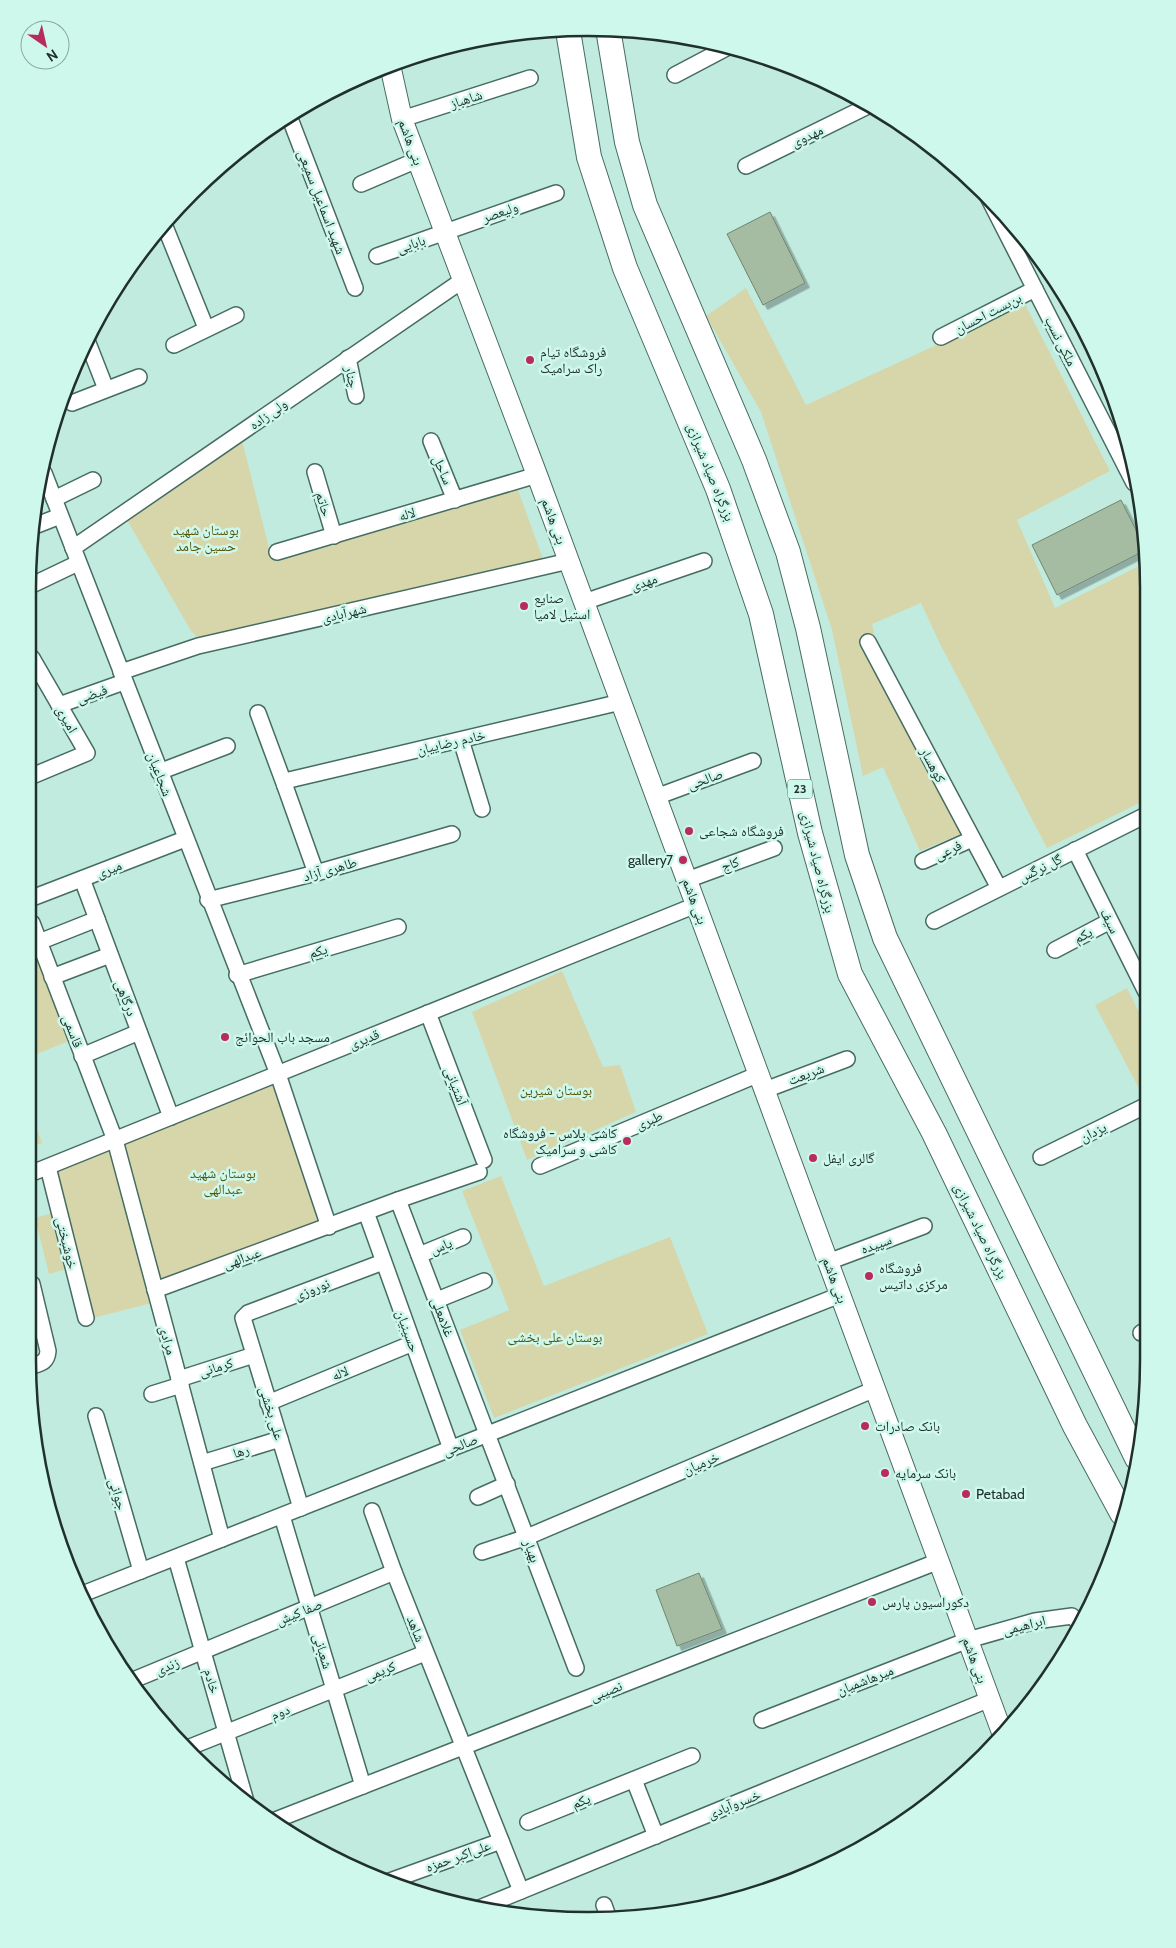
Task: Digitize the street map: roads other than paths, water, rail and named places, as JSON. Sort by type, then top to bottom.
[{"type":"highway","name":"بزرگراه صیاد شیرازی","points":[[569,37],[589,157],[625,268],[721,496],[761,614],[810,833],[850,974],[934,1133],[1075,1426],[1119,1508]]},
{"type":"highway","points":[[609,37],[627,142],[645,205],[757,468],[788,552],[808,628],[856,856],[885,938],[1132,1448]]},
{"type":"main road","name":"بنی هاشم","points":[[392,73],[402,119],[417,160],[537,475],[1000,1727]]},
{"type":"street","points":[[675,75],[718,52]]},
{"type":"street","name":"شاهباز","points":[[402,119],[530,78]]},
{"type":"street","name":"مهدوی","points":[[746,166],[862,109]]},
{"type":"street","name":"شهید اسماعیل سمیعی","points":[[292,123],[355,288]]},
{"type":"street","points":[[361,184],[417,160]]},
{"type":"street","name":"ولیعصر","points":[[444,232],[556,193]]},
{"type":"street","name":"ملکی نسب","points":[[1000,221],[1126,468]]},
{"type":"street","points":[[167,231],[206,328]]},
{"type":"street","name":"بابایی","points":[[377,256],[444,232]]},
{"type":"street","name":"ولی زاده","points":[[36,582],[348,358],[463,280]]},
{"type":"street","name":"بن‌بست احسان","points":[[941,337],[1035,289]]},
{"type":"street","points":[[174,345],[236,315]]},
{"type":"street","points":[[91,349],[106,389]]},
{"type":"street","name":"چنار","points":[[348,358],[356,396]]},
{"type":"street","points":[[72,403],[139,377]]},
{"type":"street","name":"ساحل","points":[[431,441],[455,500]]},
{"type":"street","name":"حاتم","points":[[315,472],[334,536]]},
{"type":"street","name":"لاله","points":[[277,552],[537,475]]},
{"type":"street","points":[[54,499],[93,480]]},
{"type":"street","name":"شجاعیان","points":[[47,481],[208,900],[278,1074]]},
{"type":"street","points":[[40,524],[60,516]]},
{"type":"street","name":"شهرآبادی","points":[[122,677],[198,646],[569,561]]},
{"type":"street","name":"مهدی","points":[[584,602],[704,561]]},
{"type":"street","name":"کوهسار","points":[[868,642],[998,888]]},
{"type":"street","name":"امیری","points":[[36,665],[87,753],[36,774]]},
{"type":"street","name":"فیضی","points":[[59,705],[122,677]]},
{"type":"street","name":"خادم رضاییان","points":[[285,786],[289,780],[621,702]]},
{"type":"street","points":[[258,713],[316,873]]},
{"type":"street","points":[[461,740],[482,809]]},
{"type":"street","points":[[159,772],[227,746]]},
{"type":"street","name":"صالحی","points":[[656,796],[753,761]]},
{"type":"street","name":"گل نرگس","points":[[934,920],[1140,818]]},
{"type":"street","name":"طاهری آزاد","points":[[208,900],[316,873],[452,834]]},
{"type":"street","name":"میری","points":[[36,896],[185,839]]},
{"type":"street","name":"فرعی","points":[[923,861],[972,839]]},
{"type":"street","name":"کاج","points":[[687,880],[774,848]]},
{"type":"street","name":"سیف","points":[[1075,850],[1140,980]]},
{"type":"street","name":"درگاهی","points":[[82,879],[171,1117]]},
{"type":"street","name":"قدیری","points":[[36,1172],[696,905]]},
{"type":"street","points":[[39,942],[97,919]]},
{"type":"street","name":"یکم","points":[[1055,950],[1110,921]]},
{"type":"street","name":"یکم","points":[[237,974],[398,927]]},
{"type":"street","name":"قاسمی","points":[[36,934],[115,1140]]},
{"type":"street","points":[[52,978],[110,955]]},
{"type":"street","name":"آشتیانی","points":[[428,1013],[482,1166]]},
{"type":"street","points":[[82,1056],[139,1032]]},
{"type":"street","name":"شریعت","points":[[762,1082],[847,1059]]},
{"type":"street","points":[[278,1074],[329,1227]]},
{"type":"street","name":"طبری","points":[[540,1166],[762,1082]]},
{"type":"street","name":"یزدان","points":[[1041,1157],[1140,1108]]},
{"type":"street","name":"مرادی","points":[[115,1140],[222,1540]]},
{"type":"street","name":"عبدالهی","points":[[155,1290],[329,1227],[482,1166]]},
{"type":"street","name":"خوشبختی","points":[[48,1167],[86,1318]]},
{"type":"street","name":"غلامعلی","points":[[398,1200],[489,1434]]},
{"type":"street","name":"حسینیان","points":[[366,1212],[451,1449]]},
{"type":"street","name":"سپیده","points":[[828,1262],[924,1226]]},
{"type":"street","name":"یاس","points":[[419,1255],[463,1237]]},
{"type":"street","name":"نوروزی","points":[[243,1318],[248,1313],[383,1262]]},
{"type":"street","points":[[437,1300],[484,1281]]},
{"type":"street","name":"صالحی","points":[[88,1592],[840,1295]]},
{"type":"street","points":[[36,1301],[48,1351],[44,1363],[36,1365]]},
{"type":"street","name":"علی بخشی","points":[[243,1318],[301,1508]]},
{"type":"street","name":"لاله","points":[[268,1403],[413,1344]]},
{"type":"street","name":"کرمانی","points":[[152,1394],[254,1355]]},
{"type":"street","name":"خرمیان","points":[[482,1552],[527,1537],[875,1389]]},
{"type":"street","name":"جوانی","points":[[96,1416],[141,1572]]},
{"type":"street","name":"بهیار","points":[[489,1434],[576,1668]]},
{"type":"street","name":"رها","points":[[202,1463],[280,1439]]},
{"type":"street","points":[[478,1497],[508,1484]]},
{"type":"street","name":"شاهد","points":[[372,1511],[425,1653],[521,1891]]},
{"type":"street","name":"شعبانی","points":[[282,1516],[363,1786]]},
{"type":"street","name":"خادم","points":[[176,1558],[243,1790]]},
{"type":"street","name":"نصیبی","points":[[280,1818],[939,1561]]},
{"type":"street","name":"صفا کیش","points":[[203,1650],[394,1572]]},
{"type":"street","name":"ابراهیمی","points":[[968,1640],[1035,1621],[1072,1616],[1075,1619]]},
{"type":"street","name":"میرهاشمیان","points":[[762,1720],[968,1640]]},
{"type":"street","name":"زندی","points":[[137,1678],[203,1650]]},
{"type":"street","name":"کریمی","points":[[334,1689],[425,1653]]},
{"type":"street","name":"دوم","points":[[194,1746],[334,1689]]},
{"type":"street","name":"خسروآبادی","points":[[492,1903],[990,1699]]},
{"type":"street","name":"یکم","points":[[528,1822],[692,1756]]},
{"type":"street","points":[[634,1780],[656,1836]]},
{"type":"street","name":"علی‌اکبر حمزه","points":[[399,1878],[501,1841]]},
{"type":"place","name":"فروشگاه تیام راک سرامیک","points":[[530,360]]},
{"type":"place","name":"صنایع استیل لامیا","points":[[524,606]]},
{"type":"place","name":"فروشگاه شجاعی","points":[[689,831]]},
{"type":"place","name":"gallery7","points":[[683,860]]},
{"type":"place","name":"مسجد باب الحوائج","points":[[225,1037]]},
{"type":"place","name":"کاشی پلاس - فروشگاه کاشی و سرامیک","points":[[627,1141]]},
{"type":"place","name":"گالری ایفل","points":[[813,1158]]},
{"type":"place","name":"فروشگاه مرکزی داتیس","points":[[869,1276]]},
{"type":"place","name":"بانک صادرات","points":[[865,1426]]},
{"type":"place","name":"بانک سرمایه","points":[[885,1473]]},
{"type":"place","name":"Petabad","points":[[966,1494]]},
{"type":"place","name":"دکوراسیون پارس","points":[[872,1602]]},
{"type":"park label","name":"بوستان شهید حسین جامد","points":[[206,538]]},
{"type":"park label","name":"بوستان شیرین","points":[[556,1090]]},
{"type":"park label","name":"بوستان شهید عبدالهی","points":[[223,1182]]},
{"type":"park label","name":"بوستان علی بخشی","points":[[555,1337]]}]
